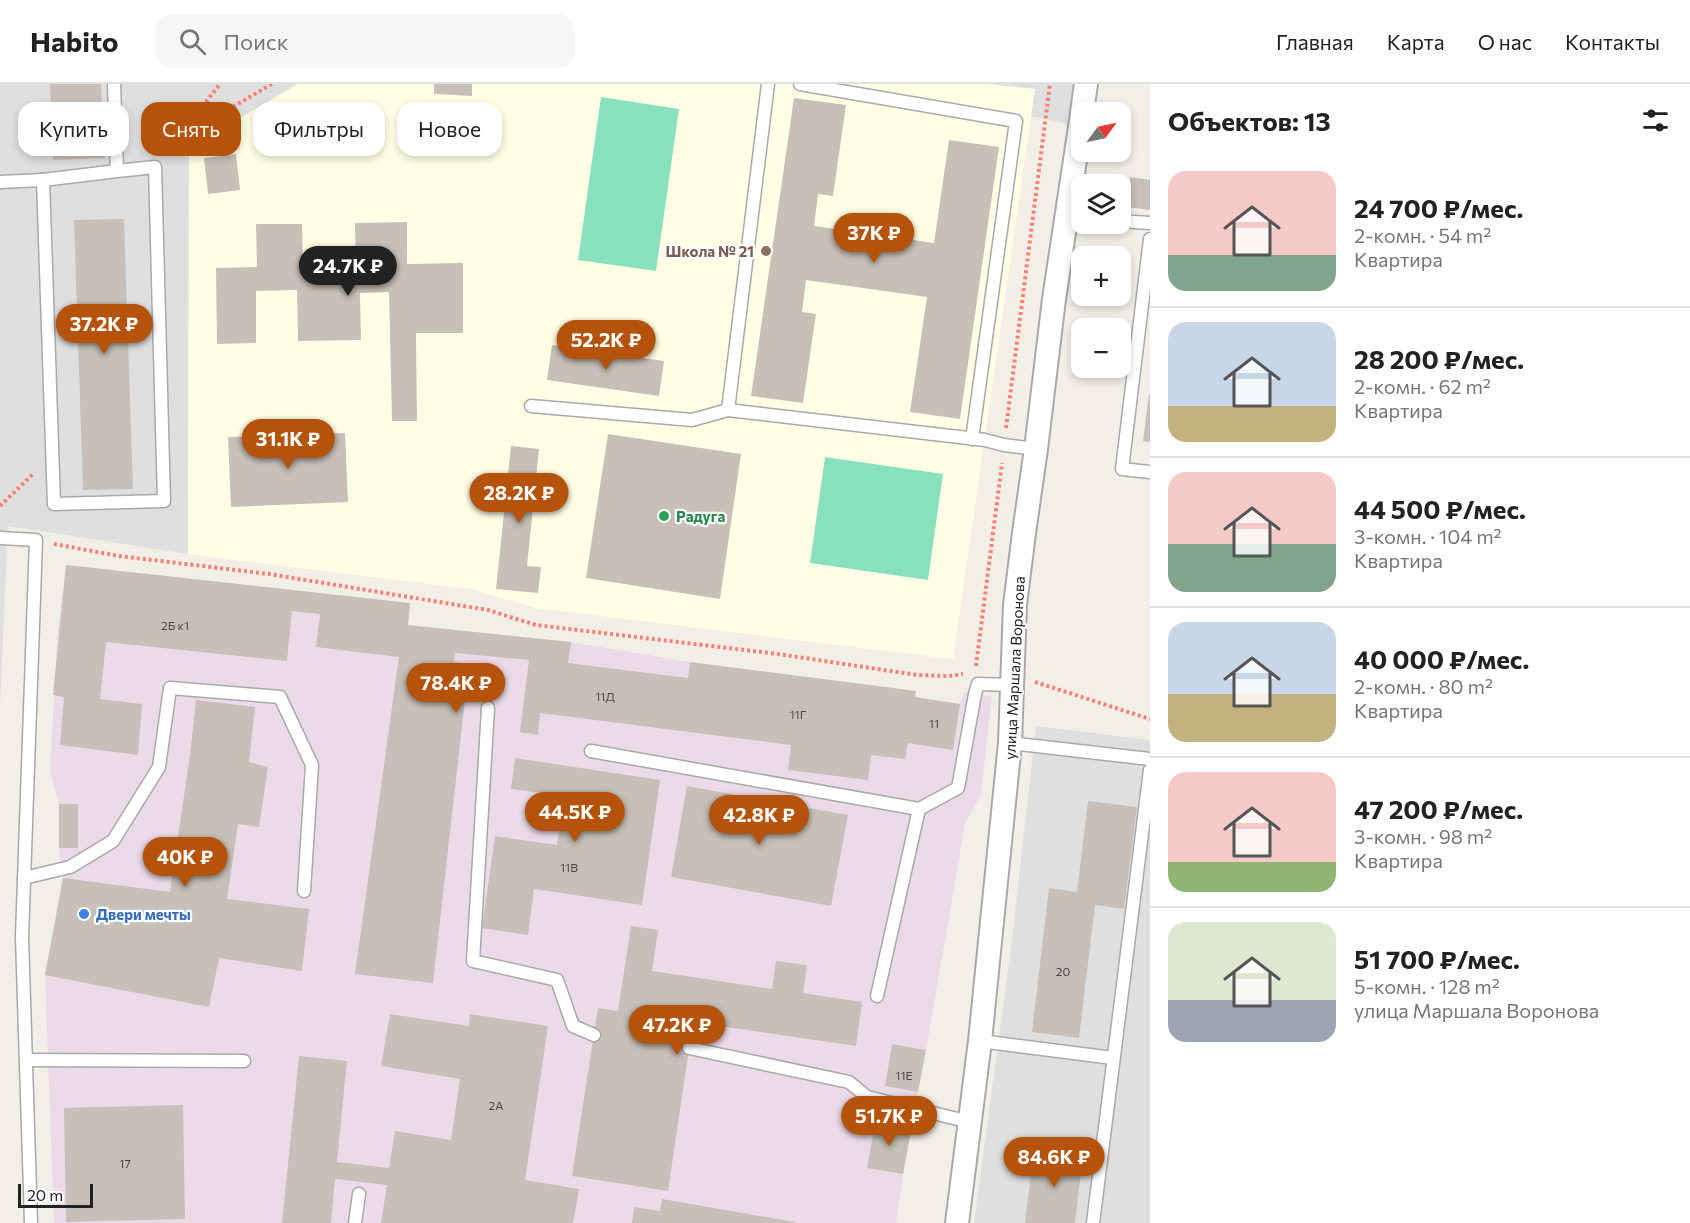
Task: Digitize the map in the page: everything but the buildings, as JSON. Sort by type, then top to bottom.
[{"type":"street","name":"улица Маршала Воронова","points":[[1084,102],[1086,84]]},
{"type":"street","name":"улица Маршала Воронова","points":[[957,1223],[980,1041],[1010,743],[1016,605],[1024,533],[1054,299],[1071,229]]},
{"type":"lane","points":[[114,84],[117,171]]},
{"type":"lane","points":[[728,410],[768,84]]},
{"type":"lane","points":[[800,84],[1016,121],[972,439]]},
{"type":"lane","points":[[0,182],[43,180],[155,167],[164,501],[54,504],[43,180]]},
{"type":"lane","points":[[1131,222],[1150,223]]},
{"type":"lane","points":[[1150,239],[1122,469],[1150,472]]},
{"type":"lane","points":[[531,406],[692,420],[728,410],[972,439],[1036,449]]},
{"type":"lane","points":[[0,538],[36,540],[22,937],[31,1223]]},
{"type":"lane","points":[[591,751],[919,809],[958,788],[978,684],[1012,680]]},
{"type":"lane","points":[[24,878],[70,867],[113,841],[159,767],[170,688],[280,697],[312,765],[304,891]]},
{"type":"lane","points":[[488,708],[473,961],[557,980],[573,1026],[594,1035]]},
{"type":"lane","points":[[1010,743],[1150,759]]},
{"type":"lane","points":[[1093,1223],[1150,770]]},
{"type":"lane","points":[[877,996],[919,809]]},
{"type":"lane","points":[[980,1041],[1113,1058]]},
{"type":"lane","points":[[690,1048],[849,1082],[867,1097],[970,1122]]},
{"type":"lane","points":[[26,1060],[244,1061]]},
{"type":"lane","points":[[355,1223],[359,1194]]},
{"type":"path","points":[[206,102],[220,84]]},
{"type":"path","points":[[241,102],[272,84]]},
{"type":"path","points":[[975,672],[1050,84]]},
{"type":"path","points":[[155,167],[164,156]]},
{"type":"path","points":[[0,506],[52,455]]},
{"type":"path","points":[[36,540],[119,556],[269,574],[476,608],[536,625],[778,654],[917,675],[948,676],[966,673]]},
{"type":"path","points":[[1012,680],[1150,719]]},
{"type":"shaded area","points":[[0,84],[298,84],[267,102],[253,102],[253,110],[241,117],[241,102],[141,102],[141,156],[189,156],[188,554],[8,526],[0,707]]},
{"type":"shaded area","name":"Школа № 21","points":[[298,84],[988,84],[1035,89],[953,659],[536,608],[471,589],[188,554],[189,156],[241,156],[241,117],[253,110],[253,156],[385,156],[385,102],[267,102]]},
{"type":"shaded area","points":[[988,84],[1074,84],[1068,124],[1031,116],[1035,89]]},
{"type":"shaded area","points":[[66,565],[410,603],[408,625],[571,642],[690,662],[916,691],[915,697],[960,704],[964,692],[992,696],[981,794],[965,824],[926,1050],[892,1044],[885,1086],[918,1092],[896,1223],[54,1223],[45,975],[63,878],[59,848],[59,804],[50,771],[57,639]]},
{"type":"shaded area","points":[[1036,726],[1150,740],[1150,1223],[974,1223],[1011,948]]},
{"type":"green space","points":[[601,97],[679,109],[656,271],[578,260]]},
{"type":"green space","points":[[825,457],[943,474],[928,580],[810,563]]},
{"type":"place","name":"Школа № 21","points":[[766,251]]},
{"type":"place","name":"Радуга","points":[[664,516]]},
{"type":"place","name":"Двери мечты","points":[[84,914]]}]
